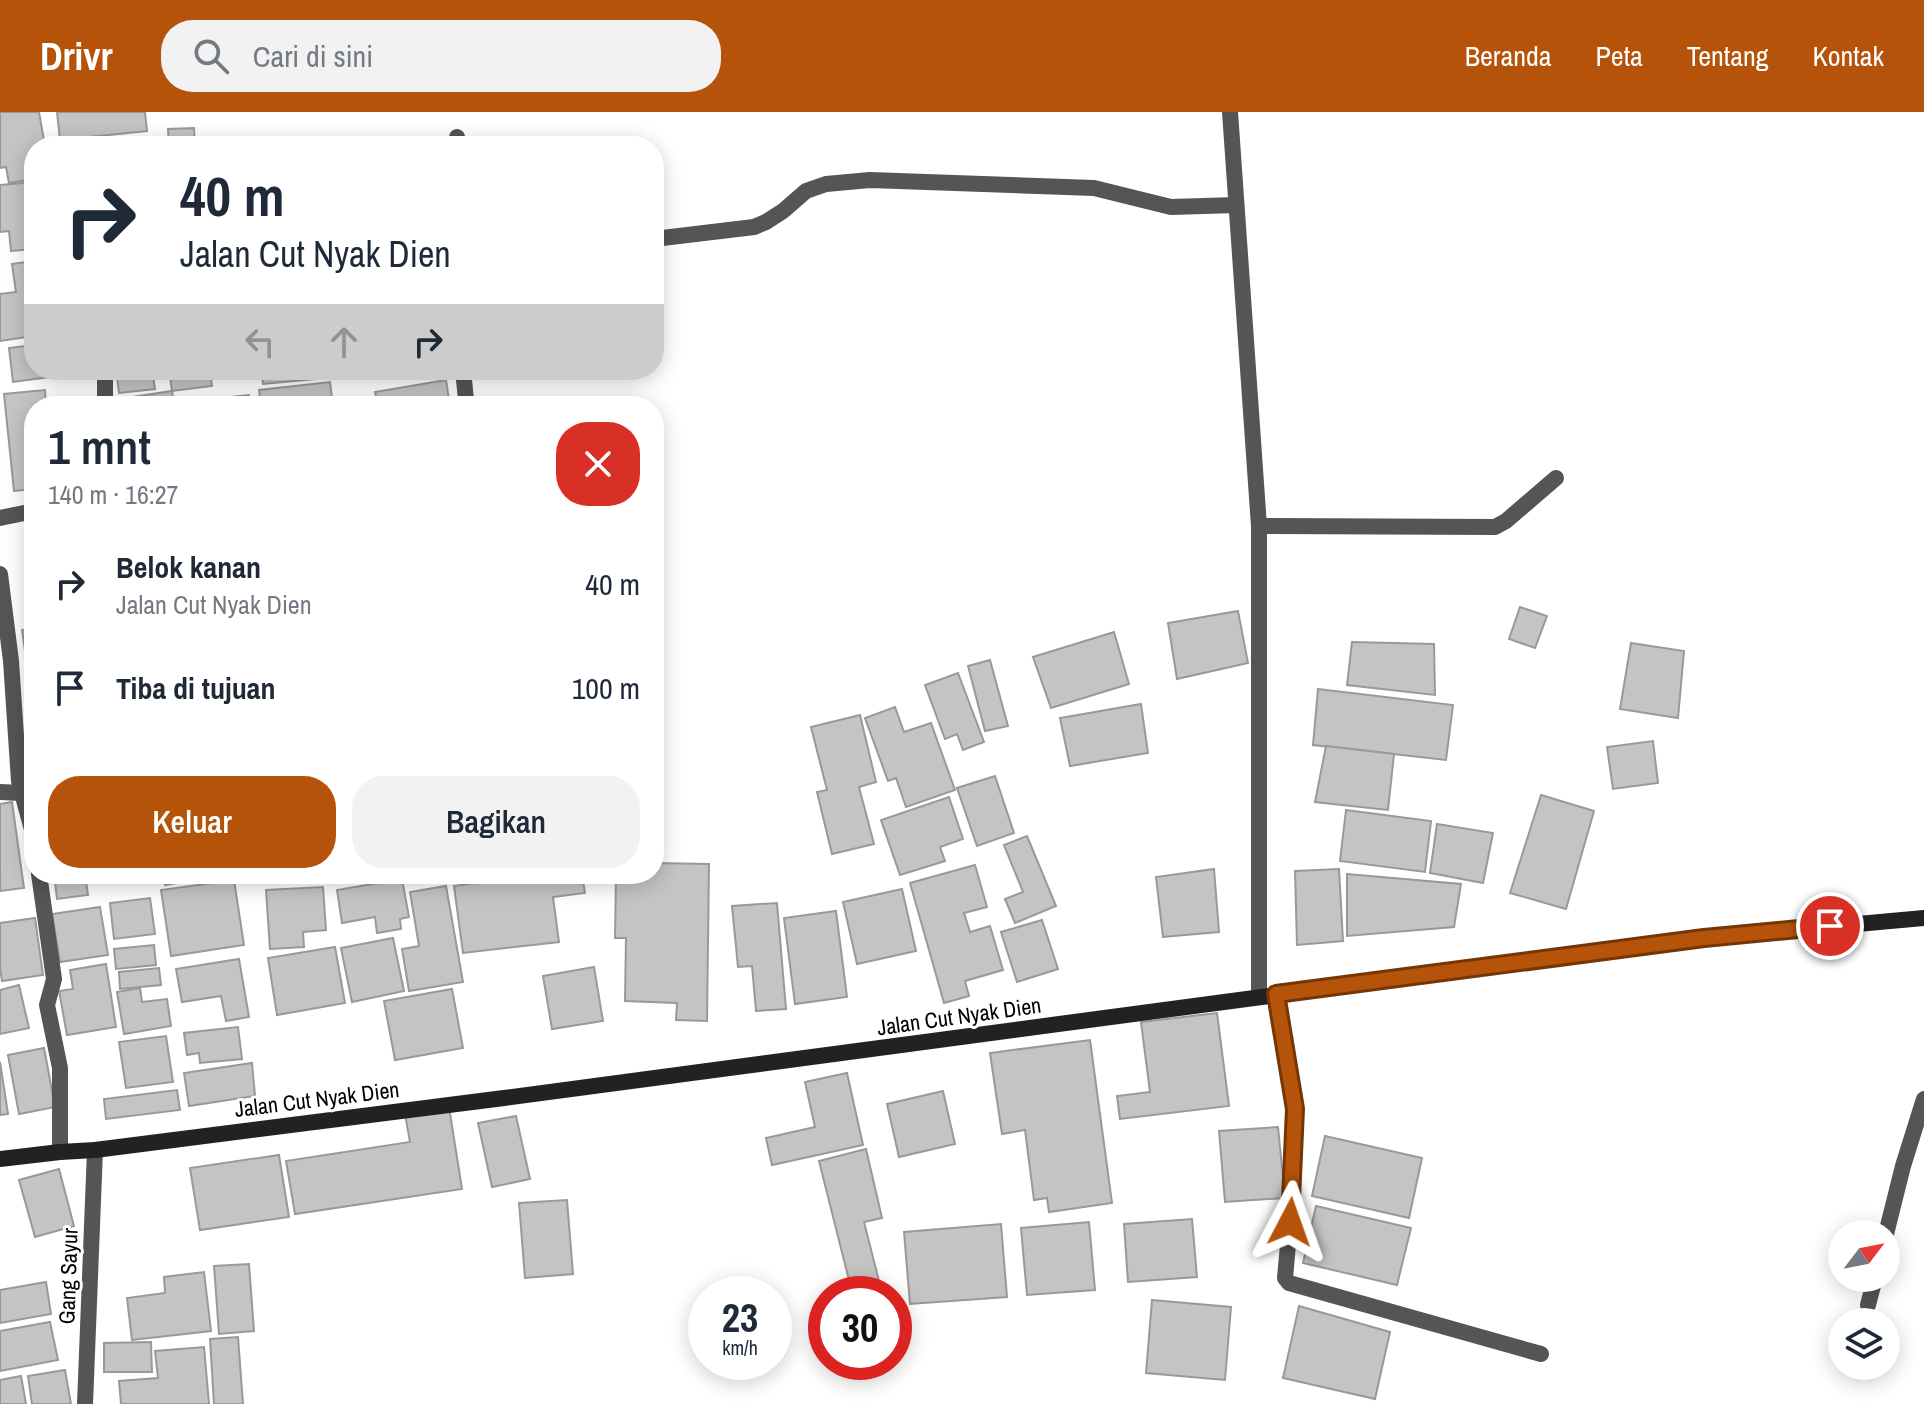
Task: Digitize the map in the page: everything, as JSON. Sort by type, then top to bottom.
[{"type":"street","points":[[1230,112],[1259,526],[1267,995],[1295,1109],[1285,1278],[1289,1283],[1541,1354]]},
{"type":"street","points":[[664,238],[754,227],[783,211],[806,191],[826,184],[870,180],[1094,188],[1171,207],[1236,205]]},
{"type":"street","points":[[1259,526],[1495,527],[1556,478]]},
{"type":"street","points":[[0,518],[24,513]]},
{"type":"street","points":[[0,574],[11,661],[19,781],[24,800]]},
{"type":"street","points":[[0,792],[22,793]]},
{"type":"street","points":[[40,884],[54,979],[47,1005],[60,1068],[60,1152]]},
{"type":"street","name":"Jalan Cut Nyak Dien","points":[[0,1159],[95,1150],[519,1096],[1704,938],[1924,918]]},
{"type":"street","points":[[1890,1220],[1924,1099]]},
{"type":"street","name":"Gang Sayur","points":[[85,1404],[95,1150]]},
{"type":"street","points":[[1868,1305],[1871,1292]]},
{"type":"building","points":[[0,112],[39,112],[43,136],[24,136],[24,181],[9,183],[6,167],[0,168]]},
{"type":"building","points":[[57,112],[145,112],[147,131],[60,136]]},
{"type":"building","points":[[194,128],[194,136],[168,136],[168,129]]},
{"type":"building","points":[[24,183],[24,250],[11,251],[9,231],[0,232],[0,185]]},
{"type":"building","points":[[24,262],[24,337],[0,341],[0,294],[16,292],[12,264]]},
{"type":"building","points":[[24,346],[24,380],[28,380],[13,382],[9,348]]},
{"type":"building","points":[[117,380],[154,380],[155,389],[119,393]]},
{"type":"building","points":[[170,380],[211,380],[212,386],[172,391]]},
{"type":"building","points":[[262,380],[305,380],[263,384]]},
{"type":"building","points":[[446,380],[448,396],[376,396],[375,392]]},
{"type":"building","points":[[330,382],[332,396],[260,396],[259,390]]},
{"type":"building","points":[[45,390],[45,396],[24,396],[24,490],[14,491],[4,394]]},
{"type":"building","points":[[172,391],[173,396],[139,396]]},
{"type":"building","points":[[1520,607],[1547,616],[1535,648],[1509,639]]},
{"type":"building","points":[[1238,611],[1248,663],[1177,679],[1168,623]]},
{"type":"building","points":[[1114,632],[1129,684],[1051,708],[1033,657]]},
{"type":"building","points":[[1352,642],[1434,644],[1435,695],[1347,685]]},
{"type":"building","points":[[1631,643],[1684,651],[1678,718],[1620,709]]},
{"type":"building","points":[[990,660],[1008,726],[985,731],[968,666]]},
{"type":"building","points":[[958,673],[984,742],[963,750],[957,734],[945,739],[925,685]]},
{"type":"building","points":[[1318,689],[1453,705],[1446,760],[1313,745]]},
{"type":"building","points":[[1141,704],[1148,753],[1070,766],[1060,718]]},
{"type":"building","points":[[895,707],[904,732],[931,723],[955,790],[906,807],[896,778],[888,781],[865,718]]},
{"type":"building","points":[[860,715],[876,782],[859,787],[874,844],[832,854],[817,792],[827,790],[811,727]]},
{"type":"building","points":[[1653,741],[1658,783],[1613,789],[1607,747]]},
{"type":"building","points":[[1326,746],[1394,754],[1388,810],[1315,802]]},
{"type":"building","points":[[995,776],[1014,833],[977,846],[957,788]]},
{"type":"building","points":[[1541,795],[1594,811],[1566,909],[1510,893]]},
{"type":"building","points":[[949,797],[963,839],[940,847],[945,861],[900,875],[881,820]]},
{"type":"building","points":[[12,802],[24,888],[0,891],[0,804]]},
{"type":"building","points":[[1346,810],[1431,821],[1425,872],[1340,861]]},
{"type":"building","points":[[1437,824],[1493,833],[1483,883],[1430,873]]},
{"type":"building","points":[[1027,836],[1056,906],[1015,923],[1005,899],[1023,892],[1004,845]]},
{"type":"building","points":[[664,863],[709,864],[707,1021],[676,1020],[677,1003],[625,1001],[626,938],[615,938],[616,884],[664,884]]},
{"type":"building","points":[[975,865],[987,907],[964,913],[970,932],[990,926],[1003,970],[965,981],[969,996],[944,1003],[910,883]]},
{"type":"building","points":[[1214,869],[1219,932],[1163,937],[1156,877]]},
{"type":"building","points":[[1339,869],[1343,941],[1297,945],[1295,871]]},
{"type":"building","points":[[1347,874],[1461,884],[1454,927],[1347,936]]},
{"type":"building","points":[[55,884],[86,884],[88,895],[57,899]]},
{"type":"building","points":[[205,884],[235,884],[244,945],[171,956],[161,890]]},
{"type":"building","points":[[372,884],[403,884],[409,917],[400,919],[401,929],[377,933],[375,917],[342,923],[337,890]]},
{"type":"building","points":[[584,884],[585,893],[553,897],[559,942],[463,953],[454,886]]},
{"type":"building","points":[[446,886],[463,982],[409,991],[402,949],[419,946],[410,892]]},
{"type":"building","points":[[323,887],[326,930],[303,932],[304,947],[270,949],[266,890]]},
{"type":"building","points":[[902,889],[916,951],[857,964],[843,902]]},
{"type":"building","points":[[150,898],[155,934],[114,939],[110,903]]},
{"type":"building","points":[[777,903],[786,1009],[756,1011],[752,966],[738,967],[732,906]]},
{"type":"building","points":[[100,907],[108,955],[60,962],[52,914]]},
{"type":"building","points":[[836,911],[847,997],[795,1004],[784,918]]},
{"type":"building","points":[[35,918],[43,975],[2,981],[0,923]]},
{"type":"building","points":[[1042,920],[1058,969],[1017,982],[1001,932]]},
{"type":"building","points":[[393,938],[404,991],[352,1002],[341,948]]},
{"type":"building","points":[[154,945],[156,965],[116,969],[114,949]]},
{"type":"building","points":[[335,947],[345,1003],[277,1015],[268,958]]},
{"type":"building","points":[[239,959],[249,1017],[226,1021],[221,996],[182,1002],[176,969]]},
{"type":"building","points":[[106,964],[116,1027],[67,1035],[59,991],[73,989],[70,970]]},
{"type":"building","points":[[594,967],[603,1021],[552,1029],[543,976]]},
{"type":"building","points":[[159,968],[161,985],[120,989],[119,972]]},
{"type":"building","points":[[19,985],[29,1028],[0,1034],[0,990]]},
{"type":"building","points":[[140,988],[142,1002],[167,999],[171,1026],[124,1034],[117,992]]},
{"type":"building","points":[[452,989],[463,1048],[395,1060],[384,1001]]},
{"type":"building","points":[[1217,1013],[1229,1106],[1120,1119],[1117,1096],[1150,1092],[1141,1022]]},
{"type":"building","points":[[238,1027],[242,1059],[200,1063],[199,1053],[187,1055],[184,1033]]},
{"type":"building","points":[[166,1036],[173,1082],[126,1088],[119,1042]]},
{"type":"building","points":[[1090,1040],[1112,1203],[1049,1212],[1047,1198],[1034,1200],[1025,1130],[1002,1134],[990,1053]]},
{"type":"building","points":[[44,1048],[55,1107],[19,1114],[8,1055]]},
{"type":"building","points":[[0,1062],[8,1114],[0,1115]]},
{"type":"building","points":[[252,1063],[255,1096],[189,1106],[184,1073]]},
{"type":"building","points":[[847,1073],[863,1145],[772,1165],[766,1138],[815,1127],[805,1082]]},
{"type":"building","points":[[177,1090],[180,1110],[106,1119],[104,1099]]},
{"type":"building","points":[[943,1091],[955,1144],[899,1157],[887,1104]]},
{"type":"building","points":[[449,1107],[462,1189],[295,1214],[286,1161],[410,1142],[405,1114]]},
{"type":"building","points":[[516,1116],[530,1179],[492,1187],[478,1123]]},
{"type":"building","points":[[1278,1127],[1285,1198],[1225,1202],[1219,1131]]},
{"type":"building","points":[[1325,1136],[1422,1158],[1409,1218],[1312,1196]]},
{"type":"building","points":[[866,1149],[882,1218],[864,1222],[878,1276],[848,1276],[819,1161]]},
{"type":"building","points":[[279,1155],[289,1217],[200,1230],[190,1168]]},
{"type":"building","points":[[59,1169],[74,1226],[35,1237],[19,1180]]},
{"type":"building","points":[[567,1200],[573,1274],[525,1278],[519,1203]]},
{"type":"building","points":[[1316,1206],[1411,1228],[1397,1285],[1303,1263]]},
{"type":"building","points":[[1192,1219],[1197,1277],[1128,1282],[1124,1224]]},
{"type":"building","points":[[1089,1222],[1095,1290],[1027,1295],[1021,1228]]},
{"type":"building","points":[[1001,1224],[1007,1297],[912,1304],[912,1276],[908,1276],[904,1232]]},
{"type":"building","points":[[249,1264],[254,1331],[219,1334],[214,1266]]},
{"type":"building","points":[[204,1272],[211,1331],[132,1340],[127,1298],[165,1293],[164,1277]]},
{"type":"building","points":[[46,1282],[51,1314],[0,1323],[0,1290]]},
{"type":"building","points":[[1152,1300],[1231,1307],[1225,1380],[1146,1373]]},
{"type":"building","points":[[1299,1306],[1390,1332],[1375,1399],[1283,1378]]},
{"type":"building","points":[[50,1322],[58,1360],[0,1371],[0,1331]]},
{"type":"building","points":[[238,1337],[243,1404],[214,1404],[210,1339]]},
{"type":"building","points":[[151,1342],[152,1372],[104,1372],[104,1343]]},
{"type":"building","points":[[204,1347],[209,1404],[121,1404],[119,1381],[158,1378],[155,1351]]},
{"type":"building","points":[[65,1370],[71,1404],[32,1404],[28,1376]]},
{"type":"building","points":[[21,1376],[26,1404],[0,1404],[0,1380]]},
{"type":"route","points":[[1290,1222],[1295,1109],[1276,994],[1704,938],[1830,926]]}]
